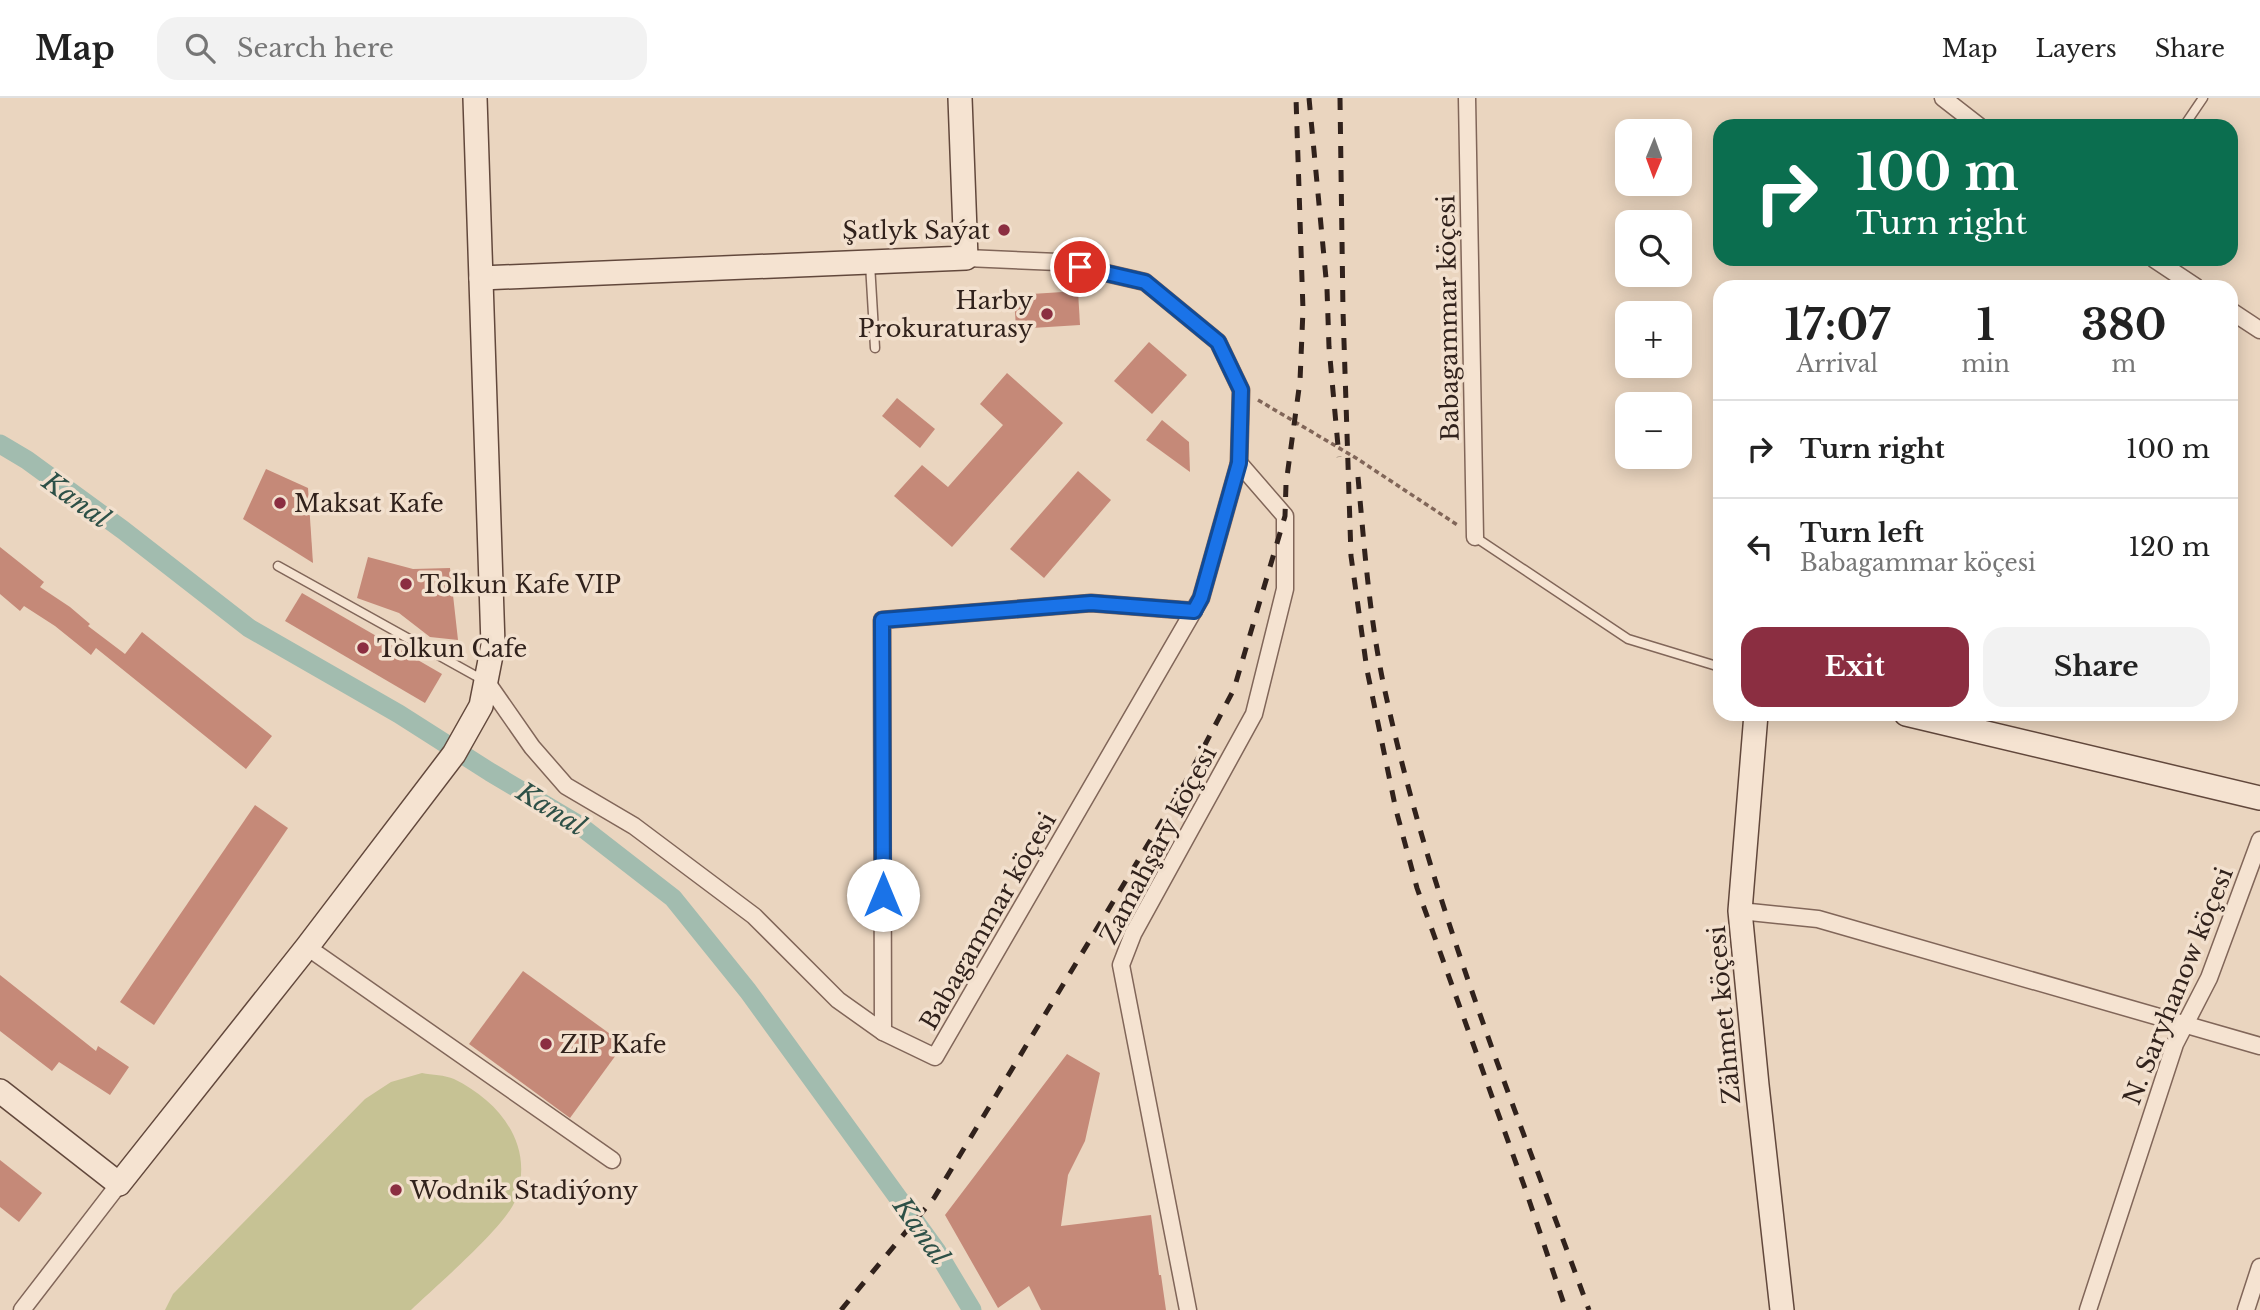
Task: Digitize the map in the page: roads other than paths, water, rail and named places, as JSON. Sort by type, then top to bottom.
[{"type":"street","points":[[28,1307],[119,1184],[412,810],[454,754],[481,706],[493,645],[475,98]]},
{"type":"street","points":[[481,278],[966,258],[960,98]]},
{"type":"street","name":"Babagammar köçesi","points":[[1467,98],[1475,537]]},
{"type":"street","points":[[1943,98],[1970,119]]},
{"type":"street","name":"Babagammar köçesi","points":[[486,681],[532,747],[566,786],[634,826],[754,916],[838,1000],[883,1032],[935,1056],[1201,598],[1239,463],[1241,390],[1218,342],[1145,282],[1058,262],[966,258]]},
{"type":"street","points":[[2164,266],[2186,280]]},
{"type":"street","points":[[2238,316],[2260,330]]},
{"type":"street","name":"Zamahşary köçesi","points":[[1188,1310],[1121,965],[1133,934],[1254,714],[1285,589],[1285,516],[1239,463]]},
{"type":"street","points":[[883,1032],[882,620],[1091,603],[1194,611]]},
{"type":"street","name":"Zähmet köçesi","points":[[1755,721],[1741,911],[1782,1310]]},
{"type":"street","points":[[1936,721],[2260,798]]},
{"type":"street","name":"N. Saryhanow köçesi","points":[[2088,1310],[2175,1044],[2209,978],[2260,839]]},
{"type":"street","points":[[1741,911],[1818,919],[2260,1046]]},
{"type":"street","points":[[307,947],[612,1160]]},
{"type":"street","points":[[0,1091],[119,1184]]},
{"type":"street","points":[[2246,1310],[2260,1266]]},
{"type":"lane","points":[[2189,119],[2203,98]]},
{"type":"lane","points":[[870,262],[875,348]]},
{"type":"lane","points":[[1475,537],[1628,639],[1713,665]]},
{"type":"lane","points":[[278,566],[486,681]]},
{"type":"waterway","name":"Kanal","points":[[0,444],[27,460],[123,530],[249,628],[399,714],[579,825],[673,898],[748,991],[936,1250],[972,1310]]},
{"type":"railway","points":[[841,1310],[934,1198],[1185,783],[1234,689],[1285,516],[1286,484],[1300,381],[1303,310],[1296,98]]},
{"type":"railway","points":[[1309,98],[1339,457]]},
{"type":"railway","points":[[1340,98],[1343,311],[1351,556],[1367,670],[1396,810],[1417,888],[1566,1310]]},
{"type":"railway","points":[[1358,477],[1377,652],[1401,758],[1423,838],[1474,997],[1589,1310]]},
{"type":"place","name":"Şatlyk Saýat","points":[[1004,230]]},
{"type":"place","name":"Harby Prokuraturasy","points":[[1047,314]]},
{"type":"place","name":"Maksat Kafe","points":[[280,503]]},
{"type":"place","name":"Tolkun Kafe VIP","points":[[406,584]]},
{"type":"place","name":"Tolkun Cafe","points":[[363,648]]},
{"type":"place","name":"ZIP Kafe","points":[[546,1044]]},
{"type":"place","name":"Wodnik Stadiýony","points":[[396,1190]]}]
